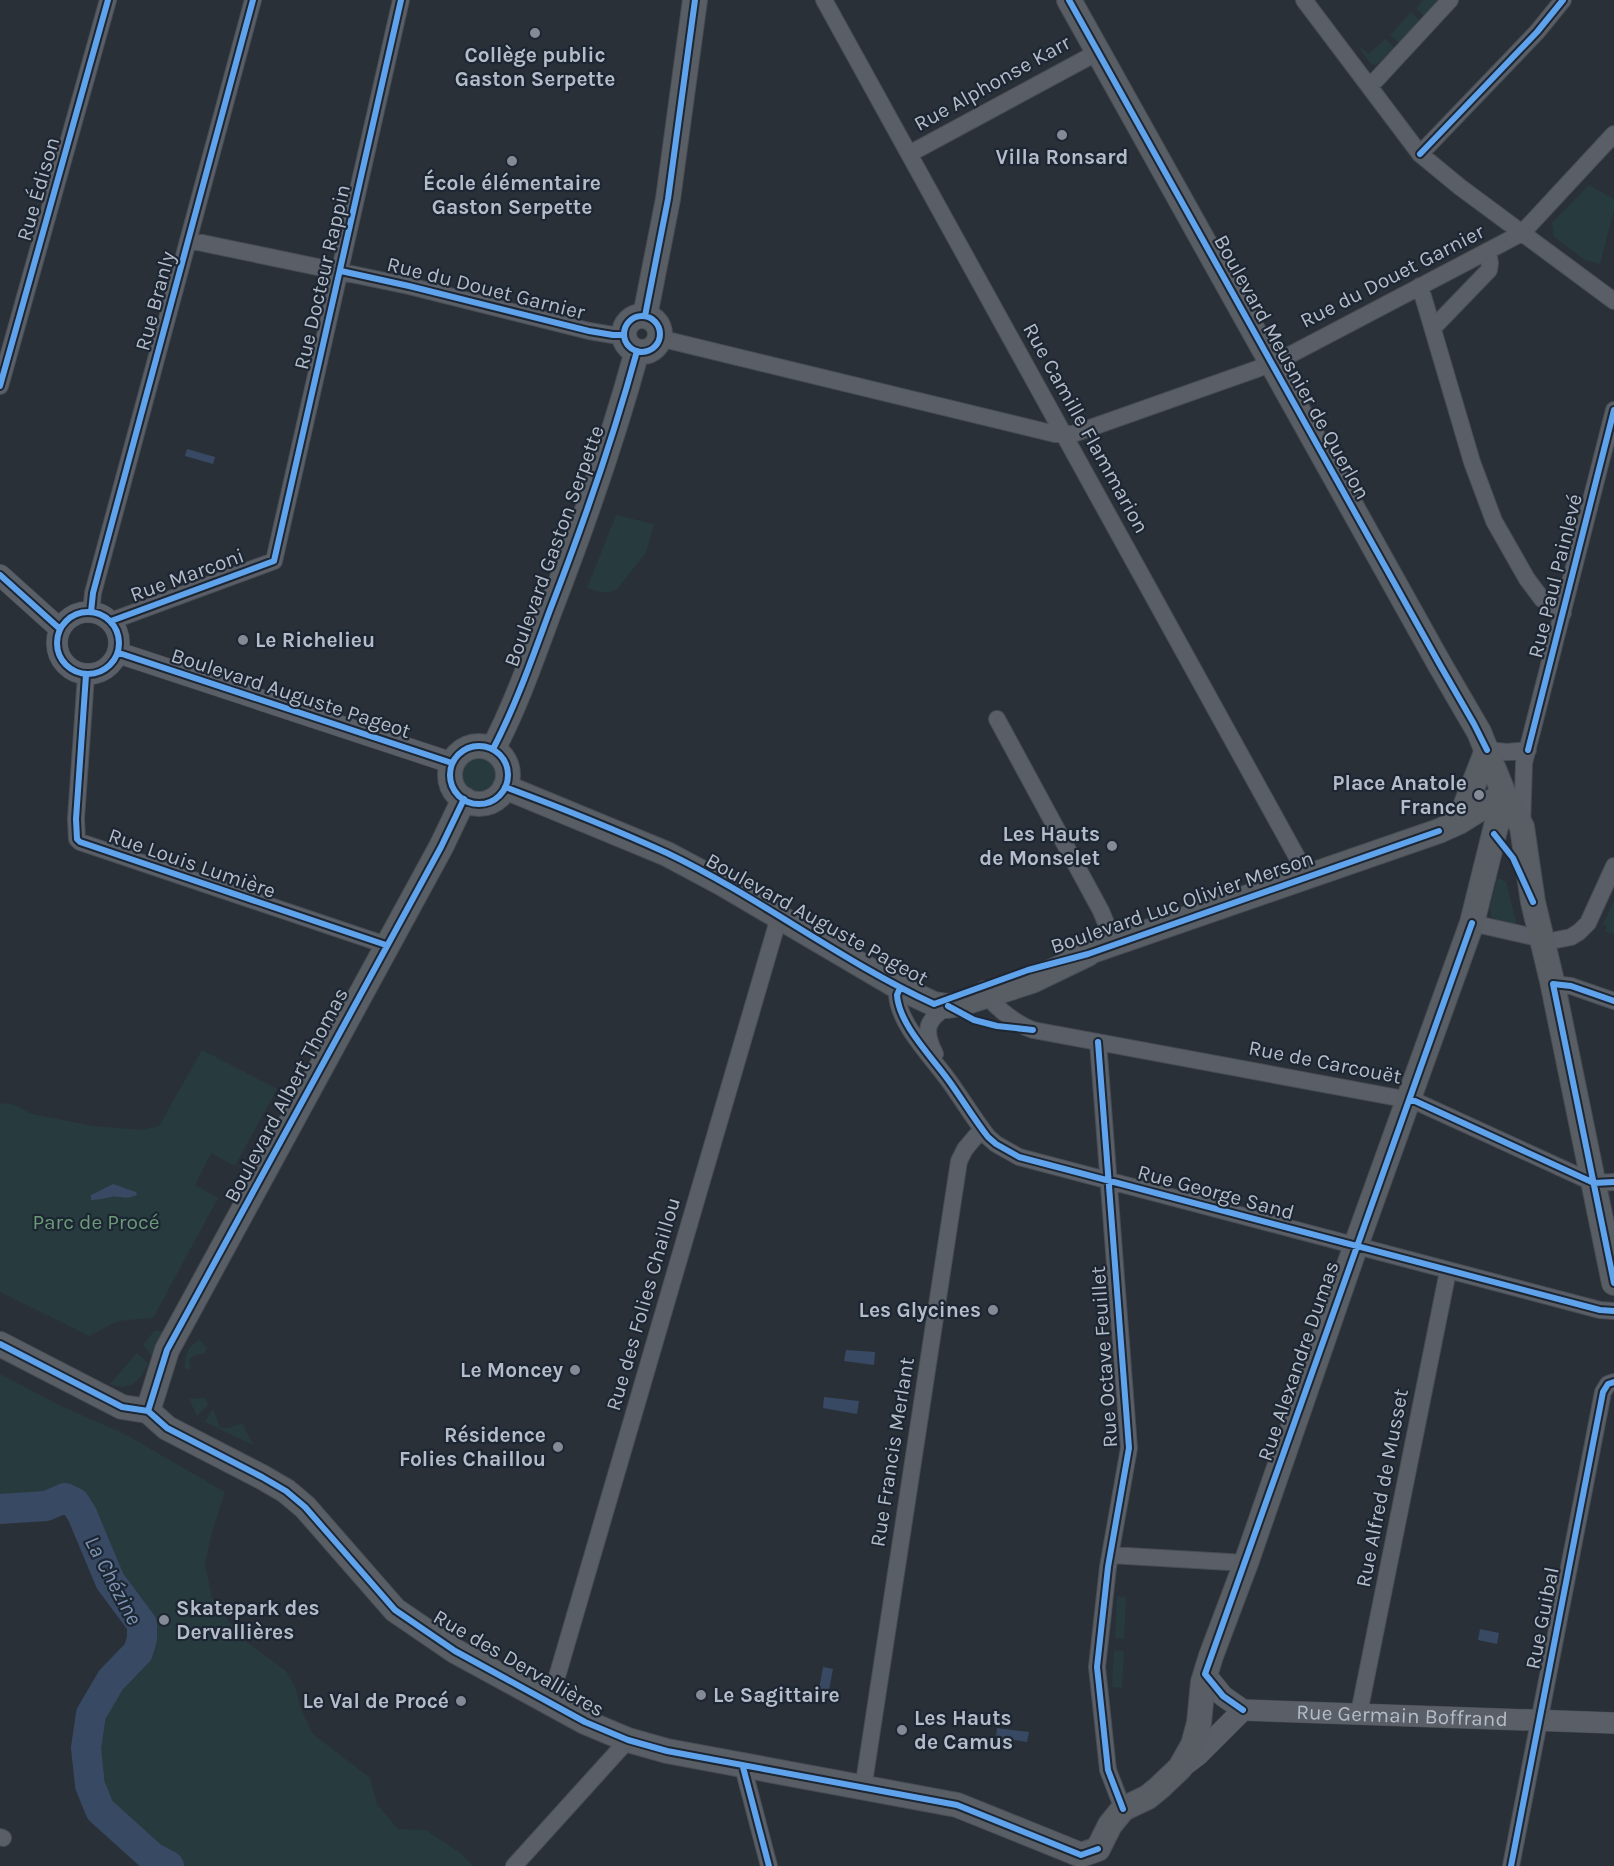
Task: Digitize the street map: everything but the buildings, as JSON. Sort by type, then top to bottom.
[{"type":"main road","points":[[645,316],[668,199],[694,0]]},
{"type":"main road","name":"Boulevard Meusnier de Querlon","points":[[1069,0],[1487,750]]},
{"type":"main road","points":[[645,316],[657,324],[660,331],[659,338],[653,348],[648,351],[631,343],[626,326],[638,317],[645,316]]},
{"type":"main road","name":"Boulevard Gaston Serpette","points":[[493,749],[545,624],[592,498],[614,433],[631,343]]},
{"type":"main road","points":[[483,746],[493,749],[503,758],[507,767],[508,778],[505,787],[498,797],[487,802],[475,803],[464,799],[455,791],[452,783],[450,775],[452,764],[458,755],[470,747],[483,746]]},
{"type":"main road","points":[[1487,750],[1504,794],[1522,827],[1533,902],[1604,1182],[1614,1283]]},
{"type":"main road","points":[[1459,822],[1487,750]]},
{"type":"main road","name":"Boulevard Auguste Pageot","points":[[505,787],[667,854],[779,916],[900,988],[939,1008]]},
{"type":"main road","points":[[1459,822],[1504,794]]},
{"type":"main road","points":[[1494,834],[1504,794]]},
{"type":"main road","name":"Boulevard Albert Thomas","points":[[148,1411],[167,1350],[441,847],[464,799]]},
{"type":"main road","points":[[1459,822],[1494,834],[1513,858],[1533,902]]},
{"type":"main road","name":"Boulevard Luc Olivier Merson","points":[[939,1008],[1434,833],[1459,822]]},
{"type":"main road","name":"Rue Alexandre Dumas","points":[[1103,1857],[1110,1825],[1123,1809],[1148,1797],[1180,1768],[1193,1745],[1205,1674],[1472,923],[1494,834]]},
{"type":"main road","name":"Rue des Dervallières","points":[[0,1344],[122,1407],[148,1411],[166,1428],[286,1491],[305,1507],[395,1610],[455,1651],[549,1704],[596,1727],[628,1740],[667,1751],[743,1767],[957,1805],[1081,1855],[1103,1857]]},
{"type":"street","name":"Rue Édison","points":[[0,386],[108,0]]},
{"type":"street","name":"Rue Branly","points":[[91,612],[93,593],[253,0]]},
{"type":"street","name":"Rue Docteur Rappin","points":[[274,561],[401,0]]},
{"type":"street","name":"Rue Camille Flammarion","points":[[824,0],[1308,877]]},
{"type":"street","points":[[1304,0],[1420,154],[1614,301]]},
{"type":"street","points":[[1368,85],[1377,80],[1450,0]]},
{"type":"street","points":[[1420,154],[1537,32],[1563,0]]},
{"type":"street","name":"Rue Alphonse Karr","points":[[909,154],[1098,52]]},
{"type":"street","name":"Rue du Douet Garnier","points":[[659,338],[1055,434],[1073,434],[1270,363],[1488,252],[1522,233],[1614,134]]},
{"type":"street","name":"Rue du Douet Garnier","points":[[188,240],[341,271],[613,336],[631,343]]},
{"type":"street","points":[[1434,327],[1489,270],[1488,252]]},
{"type":"street","points":[[1420,286],[1434,327],[1472,462],[1494,521],[1527,579],[1542,599],[1563,613]]},
{"type":"street","name":"Rue Paul Painlevé","points":[[1526,757],[1614,410]]},
{"type":"street","name":"Rue Marconi","points":[[111,621],[274,561]]},
{"type":"street","points":[[0,575],[60,629]]},
{"type":"street","points":[[91,612],[111,621],[118,633],[120,646],[112,664],[104,670],[86,675],[74,671],[62,660],[57,645],[60,629],[70,617],[91,612]]},
{"type":"street","name":"Boulevard Auguste Pageot","points":[[118,653],[452,764]]},
{"type":"street","name":"Rue Louis Lumière","points":[[86,675],[76,819],[77,839],[80,842],[386,945]]},
{"type":"street","points":[[997,719],[1101,911],[1114,945]]},
{"type":"street","points":[[1487,750],[1526,757]]},
{"type":"street","points":[[1504,794],[1526,757]]},
{"type":"street","points":[[1522,827],[1526,757]]},
{"type":"street","points":[[1472,923],[1559,941],[1579,932],[1588,923],[1614,866]]},
{"type":"street","name":"Rue des Folies Chaillou","points":[[549,1704],[779,916]]},
{"type":"street","points":[[1553,984],[1571,986],[1614,1001]]},
{"type":"street","name":"Rue George Sand","points":[[900,988],[897,1003],[927,1054],[982,1129],[996,1144],[1019,1157],[1448,1271],[1600,1310],[1614,1311]]},
{"type":"street","points":[[993,989],[1010,995],[1008,1014]]},
{"type":"street","name":"Rue de Carcouët","points":[[993,989],[1008,1014],[1017,1023],[1033,1030],[1415,1101],[1604,1182]]},
{"type":"street","name":"Rue George Sand","points":[[939,1008],[929,1022],[929,1040],[947,1079]]},
{"type":"street","name":"Rue Octave Feuillet","points":[[1098,1042],[1128,1441],[1097,1657],[1097,1682],[1108,1770],[1123,1809]]},
{"type":"street","name":"Rue Francis Merlant","points":[[863,1789],[959,1161],[965,1149],[982,1129]]},
{"type":"street","name":"Rue Alfred de Musset","points":[[1359,1713],[1448,1271]]},
{"type":"street","name":"Rue Guibal","points":[[1511,1866],[1603,1392],[1608,1384],[1614,1382]]},
{"type":"street","points":[[1110,1556],[1246,1563]]},
{"type":"street","points":[[1205,1674],[1223,1696],[1243,1710]]},
{"type":"street","name":"Rue Germain Boffrand","points":[[1243,1710],[1614,1723]]},
{"type":"street","name":"Rue Alexandre Dumas","points":[[1180,1768],[1198,1755],[1243,1710]]},
{"type":"street","points":[[514,1866],[628,1740]]},
{"type":"street","points":[[743,1767],[769,1866]]},
{"type":"green space","points":[[1423,0],[1439,0],[1424,16],[1416,8]]},
{"type":"green space","points":[[1411,12],[1420,21],[1399,43],[1390,35]]},
{"type":"green space","points":[[1385,39],[1395,48],[1376,65],[1370,63],[1357,44],[1369,54]]},
{"type":"green space","points":[[1589,185],[1614,199],[1614,210],[1600,264],[1585,260],[1554,237],[1552,223]]},
{"type":"green space","points":[[616,515],[654,524],[646,553],[617,589],[610,592],[599,592],[587,588]]},
{"type":"green space","points":[[479,758],[491,763],[496,775],[491,787],[479,792],[467,787],[462,775],[467,763]]},
{"type":"green space","points":[[1497,879],[1506,882],[1517,926],[1491,917],[1490,908]]},
{"type":"green space","points":[[1614,901],[1614,934],[1605,932],[1607,926],[1603,924]]},
{"type":"green space","name":"Parc de Procé","points":[[202,1050],[277,1089],[235,1166],[211,1153],[195,1185],[218,1198],[153,1318],[118,1321],[89,1336],[0,1292],[0,1103],[12,1104],[32,1114],[93,1126],[143,1130],[159,1126]]},
{"type":"green space","points":[[154,1331],[164,1331],[151,1356],[143,1345]]},
{"type":"green space","points":[[199,1340],[207,1348],[204,1354],[194,1355],[189,1360],[191,1370],[185,1368],[187,1352]]},
{"type":"green space","points":[[137,1353],[148,1363],[138,1380],[123,1387],[110,1384]]},
{"type":"green space","points":[[0,1374],[61,1406],[125,1434],[225,1492],[212,1532],[205,1564],[212,1598],[241,1638],[286,1671],[296,1689],[301,1709],[313,1734],[370,1778],[377,1804],[398,1829],[426,1830],[459,1852],[473,1866],[181,1866],[159,1853],[110,1815],[97,1722],[136,1665],[149,1639],[142,1618],[115,1578],[84,1503],[73,1489],[45,1501],[0,1503]]},
{"type":"green space","points":[[189,1399],[206,1399],[208,1405],[197,1416]]},
{"type":"green space","points":[[213,1409],[220,1428],[230,1428],[242,1423],[253,1445],[205,1422]]},
{"type":"green space","points":[[1117,1596],[1126,1598],[1124,1639],[1115,1638]]},
{"type":"green space","points":[[1114,1650],[1124,1651],[1122,1688],[1112,1687]]},
{"type":"water","points":[[187,449],[215,457],[213,464],[185,456]]},
{"type":"water","points":[[113,1184],[136,1192],[137,1195],[128,1198],[91,1200],[91,1195]]},
{"type":"water","points":[[846,1350],[875,1352],[874,1365],[844,1361]]},
{"type":"water","points":[[824,1397],[859,1401],[857,1414],[823,1408]]},
{"type":"water","points":[[1480,1629],[1499,1633],[1497,1644],[1478,1640]]},
{"type":"water","points":[[823,1667],[833,1669],[829,1690],[819,1689]]},
{"type":"water","points":[[997,1728],[1029,1732],[1027,1742],[996,1737]]},
{"type":"waterway","name":"La Chézine","points":[[0,1509],[46,1506],[65,1498],[75,1503],[82,1514],[110,1581],[142,1624],[142,1639],[138,1652],[111,1680],[91,1714],[86,1748],[90,1785],[100,1810],[152,1857],[169,1866]]},
{"type":"cycle path","points":[[0,386],[108,0]]},
{"type":"cycle path","points":[[91,612],[93,593],[253,0]]},
{"type":"cycle path","points":[[111,621],[274,561],[401,0]]},
{"type":"cycle path","points":[[645,316],[668,199],[695,0]]},
{"type":"cycle path","points":[[1069,0],[1487,750]]},
{"type":"cycle path","points":[[1420,154],[1537,32],[1563,0]]},
{"type":"cycle path","points":[[341,271],[589,331],[624,335]]},
{"type":"cycle path","points":[[642,316],[654,322],[660,334],[654,346],[642,352],[630,346],[624,334],[630,322],[642,316]]},
{"type":"cycle path","points":[[493,749],[524,680],[574,546],[608,449],[637,351]]},
{"type":"cycle path","points":[[1528,750],[1614,410]]},
{"type":"cycle path","points":[[0,575],[60,629]]},
{"type":"cycle path","points":[[82,612],[94,612],[110,621],[117,631],[119,643],[117,655],[110,665],[94,674],[82,674],[71,669],[62,660],[57,649],[57,637],[62,626],[71,617],[82,612]]},
{"type":"cycle path","points":[[119,653],[452,763]]},
{"type":"cycle path","points":[[86,675],[76,819],[77,839],[80,842],[386,945]]},
{"type":"cycle path","points":[[479,746],[490,748],[503,759],[508,775],[506,786],[495,799],[479,804],[468,802],[455,791],[450,775],[452,764],[463,751],[479,746]]},
{"type":"cycle path","points":[[505,787],[586,818],[701,870],[866,968],[934,1004]]},
{"type":"cycle path","points":[[148,1411],[167,1350],[441,847],[464,799]]},
{"type":"cycle path","points":[[934,1004],[1028,970],[1088,954],[1439,831]]},
{"type":"cycle path","points":[[1494,834],[1513,858],[1533,902]]},
{"type":"cycle path","points":[[1243,1710],[1223,1696],[1205,1674],[1472,923]]},
{"type":"cycle path","points":[[1614,1001],[1571,986],[1553,984],[1614,1283]]},
{"type":"cycle path","points":[[900,988],[897,995],[899,1006],[917,1040],[988,1137],[1019,1157],[1600,1310],[1614,1311]]},
{"type":"cycle path","points":[[948,1006],[974,1020],[997,1026],[1033,1030]]},
{"type":"cycle path","points":[[1098,1042],[1129,1448],[1108,1567],[1097,1667],[1108,1770],[1123,1809]]},
{"type":"cycle path","points":[[1409,1101],[1415,1101],[1594,1183],[1614,1182]]},
{"type":"cycle path","points":[[0,1344],[122,1407],[148,1411],[167,1428],[286,1491],[305,1507],[395,1610],[455,1651],[585,1722],[628,1740],[667,1751],[957,1805],[1081,1855],[1098,1849]]},
{"type":"cycle path","points":[[1511,1866],[1603,1392],[1608,1384],[1614,1382]]},
{"type":"cycle path","points":[[743,1767],[769,1866]]},
{"type":"place","name":"Collège public Gaston Serpette","points":[[535,33]]},
{"type":"place","name":"Villa Ronsard","points":[[1062,135]]},
{"type":"place","name":"École élémentaire Gaston Serpette","points":[[512,161]]},
{"type":"place","name":"Le Richelieu","points":[[243,640]]},
{"type":"place","name":"Place Anatole France","points":[[1479,795]]},
{"type":"place","name":"Les Hauts de Monselet","points":[[1112,846]]},
{"type":"place","name":"Les Glycines","points":[[993,1310]]},
{"type":"place","name":"Le Moncey","points":[[575,1370]]},
{"type":"place","name":"Résidence Folies Chaillou","points":[[558,1447]]},
{"type":"place","name":"Skatepark des Dervallières","points":[[164,1620]]},
{"type":"place","name":"Le Sagittaire","points":[[701,1695]]},
{"type":"place","name":"Le Val de Procé","points":[[461,1701]]},
{"type":"place","name":"Les Hauts de Camus","points":[[902,1730]]}]
